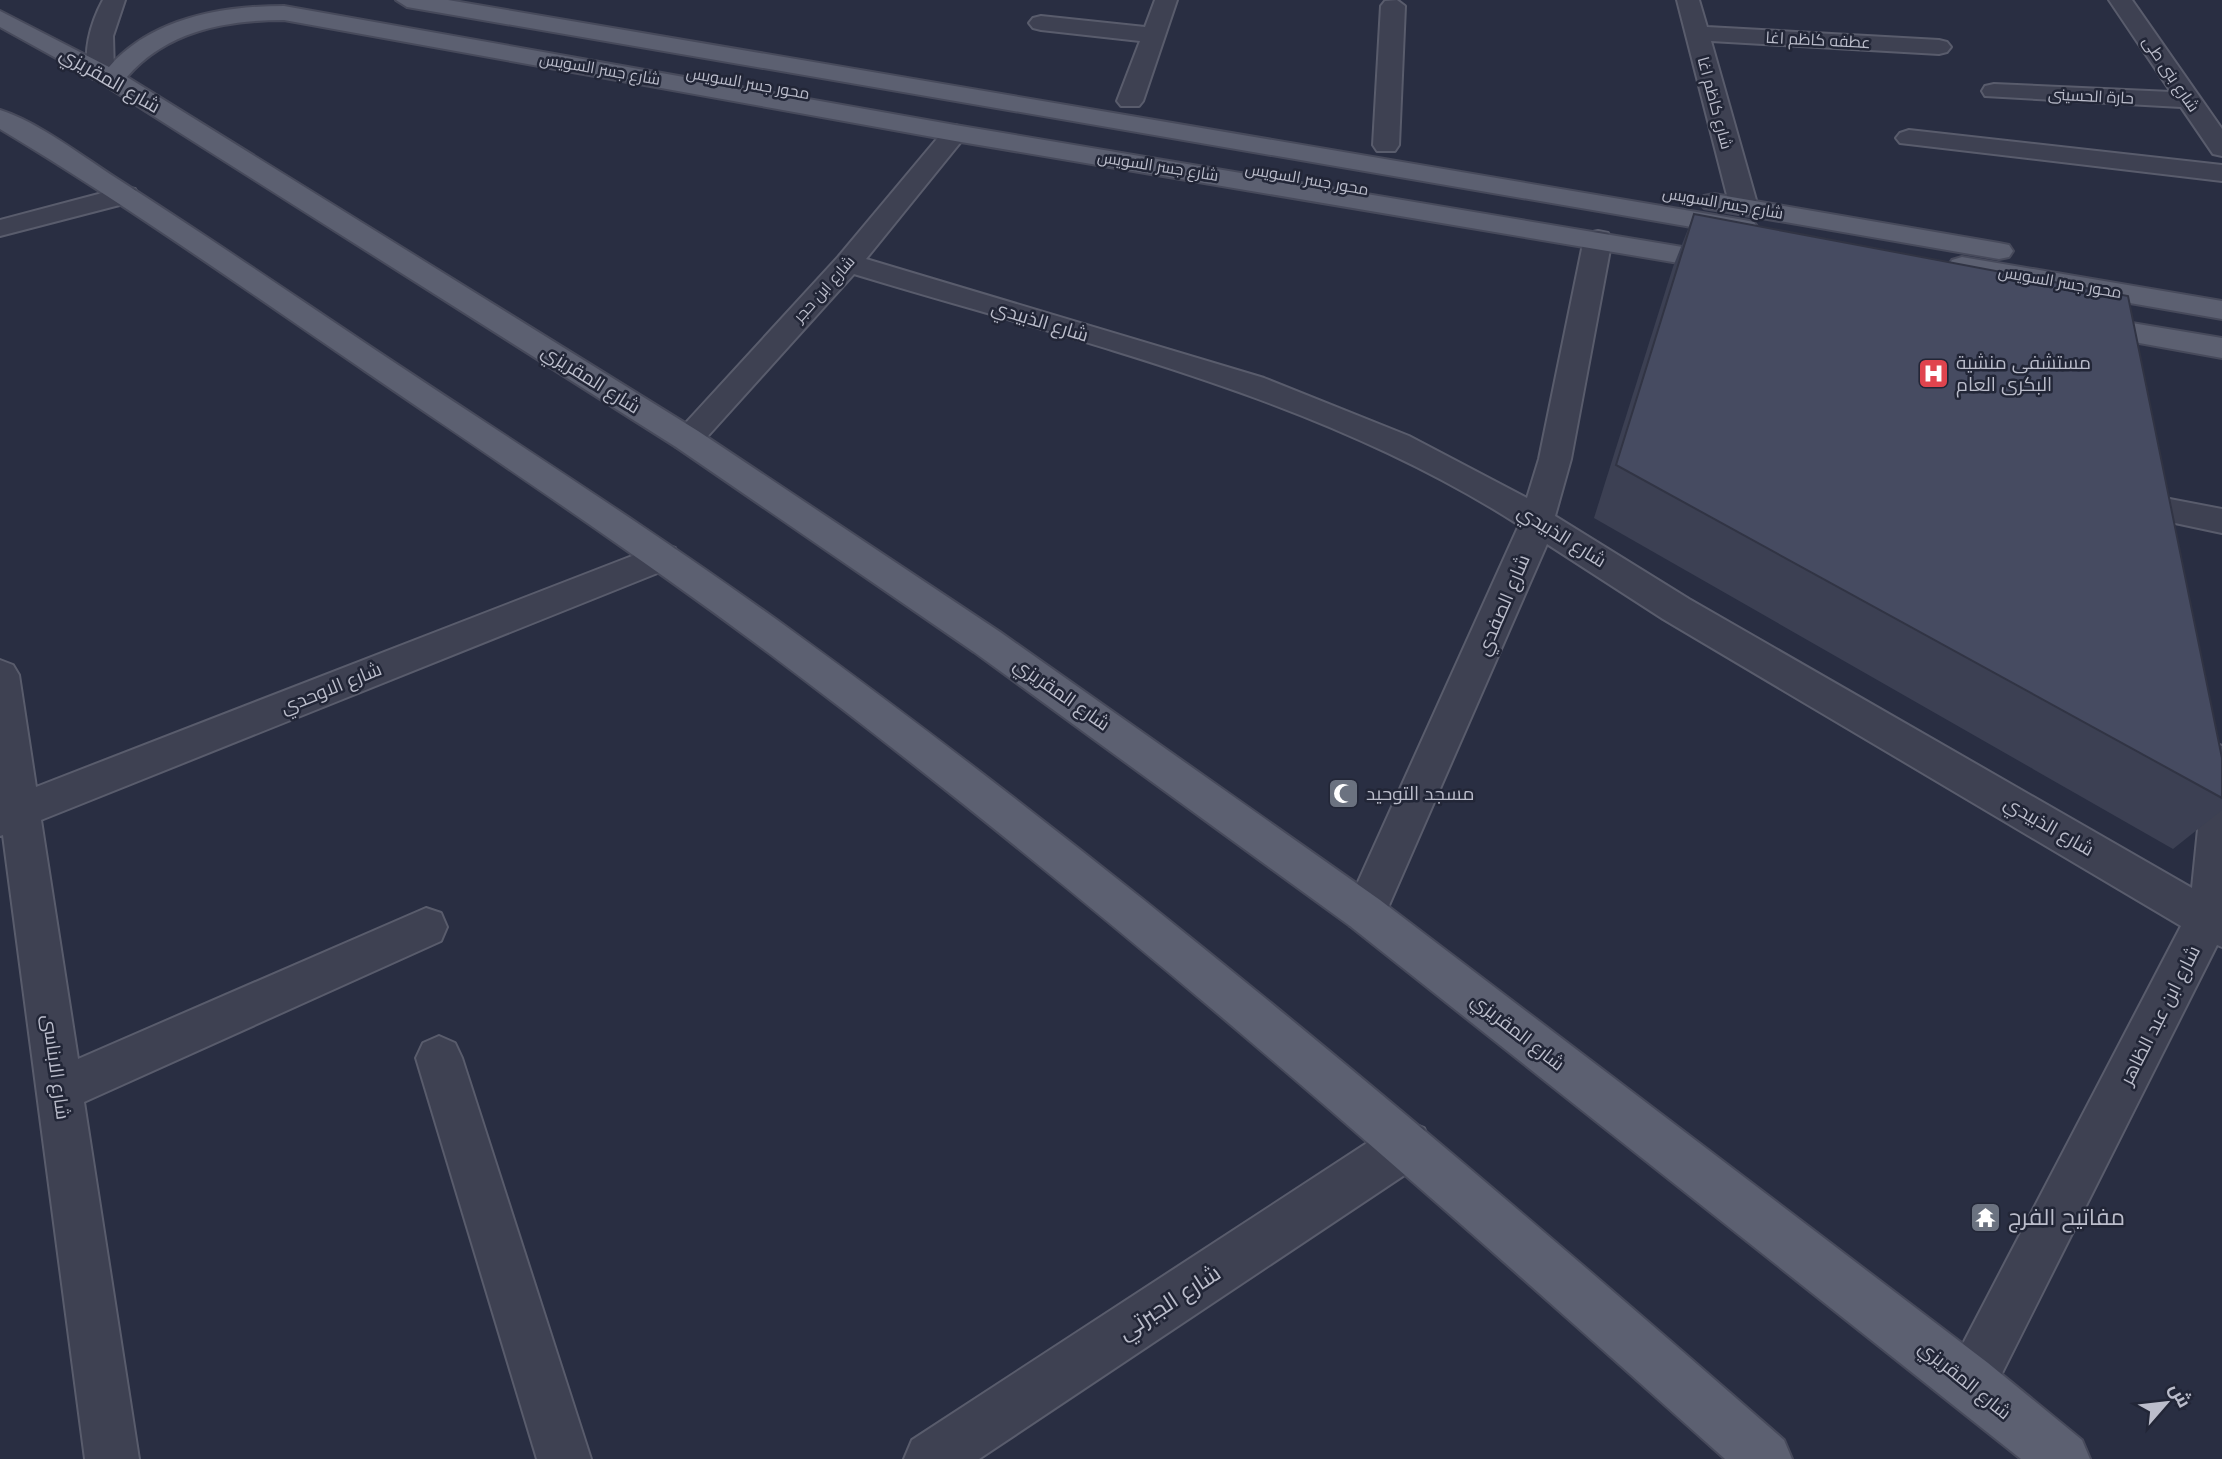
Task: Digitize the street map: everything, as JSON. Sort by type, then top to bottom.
[{"type":"main road","points":[[232,0],[245,10],[266,6]]},
{"type":"main road","name":"محور جسر السويس","points":[[407,0],[2222,310]]},
{"type":"main road","name":"شارع جسر السويس","points":[[520,0],[2222,289]]},
{"type":"main road","name":"شارع جسر السويس","points":[[107,76],[132,55],[168,35],[211,20],[266,6],[955,133],[1598,239],[1760,263]]},
{"type":"main road","name":"محور جسر السويس","points":[[266,6],[1760,263]]},
{"type":"main road","name":"شارع المقريزي","points":[[0,18],[107,76],[687,439],[1104,723],[1365,913],[1969,1382],[2063,1459]]},
{"type":"main road","points":[[0,118],[125,195],[663,557],[784,644],[1051,850],[1407,1145],[1765,1459]]},
{"type":"main road","name":"محور جسر السويس","points":[[2119,330],[2061,315],[2222,339]]},
{"type":"main road","points":[[2119,330],[2222,348]]},
{"type":"street","points":[[107,76],[99,51],[102,27],[114,0]]},
{"type":"street","points":[[1130,102],[1166,0]]},
{"type":"street","name":"شارع كاظم اغا","points":[[1688,0],[1744,207]]},
{"type":"street","name":"شارع بنى طى","points":[[2120,0],[2222,148]]},
{"type":"street","points":[[1386,145],[1393,6]]},
{"type":"street","points":[[1041,23],[1153,34]]},
{"type":"street","name":"عطفه كاظم اغا","points":[[1696,33],[1940,47]]},
{"type":"street","name":"حارة الحسينى","points":[[1994,91],[2222,99]]},
{"type":"street","name":"شارع ابن حجر","points":[[687,439],[848,263],[955,133]]},
{"type":"street","points":[[1909,138],[2222,173]]},
{"type":"street","points":[[0,228],[125,195]]},
{"type":"street","name":"شارع الصفدي","points":[[1365,913],[1504,607],[1538,520],[1555,459],[1598,239]]},
{"type":"street","name":"شارع الذبيدي","points":[[848,263],[1302,402],[1446,467],[1538,520],[1676,609],[2214,923]]},
{"type":"street","points":[[2119,330],[2127,371]]},
{"type":"street","points":[[2146,467],[2164,548]]},
{"type":"street","points":[[2154,508],[2222,521]]},
{"type":"street","name":"شارع الاوحدي","points":[[10,815],[663,557]]},
{"type":"street","name":"شارع الابناسى","points":[[0,675],[10,815],[60,1090],[112,1459]]},
{"type":"street","name":"شارع ابن عبد الظاهر","points":[[1969,1382],[2186,966],[2214,923],[2221,813],[2206,722]]},
{"type":"street","points":[[60,1090],[426,927]]},
{"type":"street","points":[[439,1058],[564,1459]]},
{"type":"street","name":"شارع الجبرتي","points":[[931,1459],[1407,1145]]},
{"type":"building","points":[[1694,214],[2128,296],[2222,758],[2222,798],[1616,465]]},
{"type":"place","name":"مستشفى منشية البكرى العام","points":[[1933,373]]},
{"type":"place","name":"مسجد التوحيد","points":[[1343,793]]},
{"type":"place","name":"مفاتيح الفرج","points":[[1985,1217]]}]
